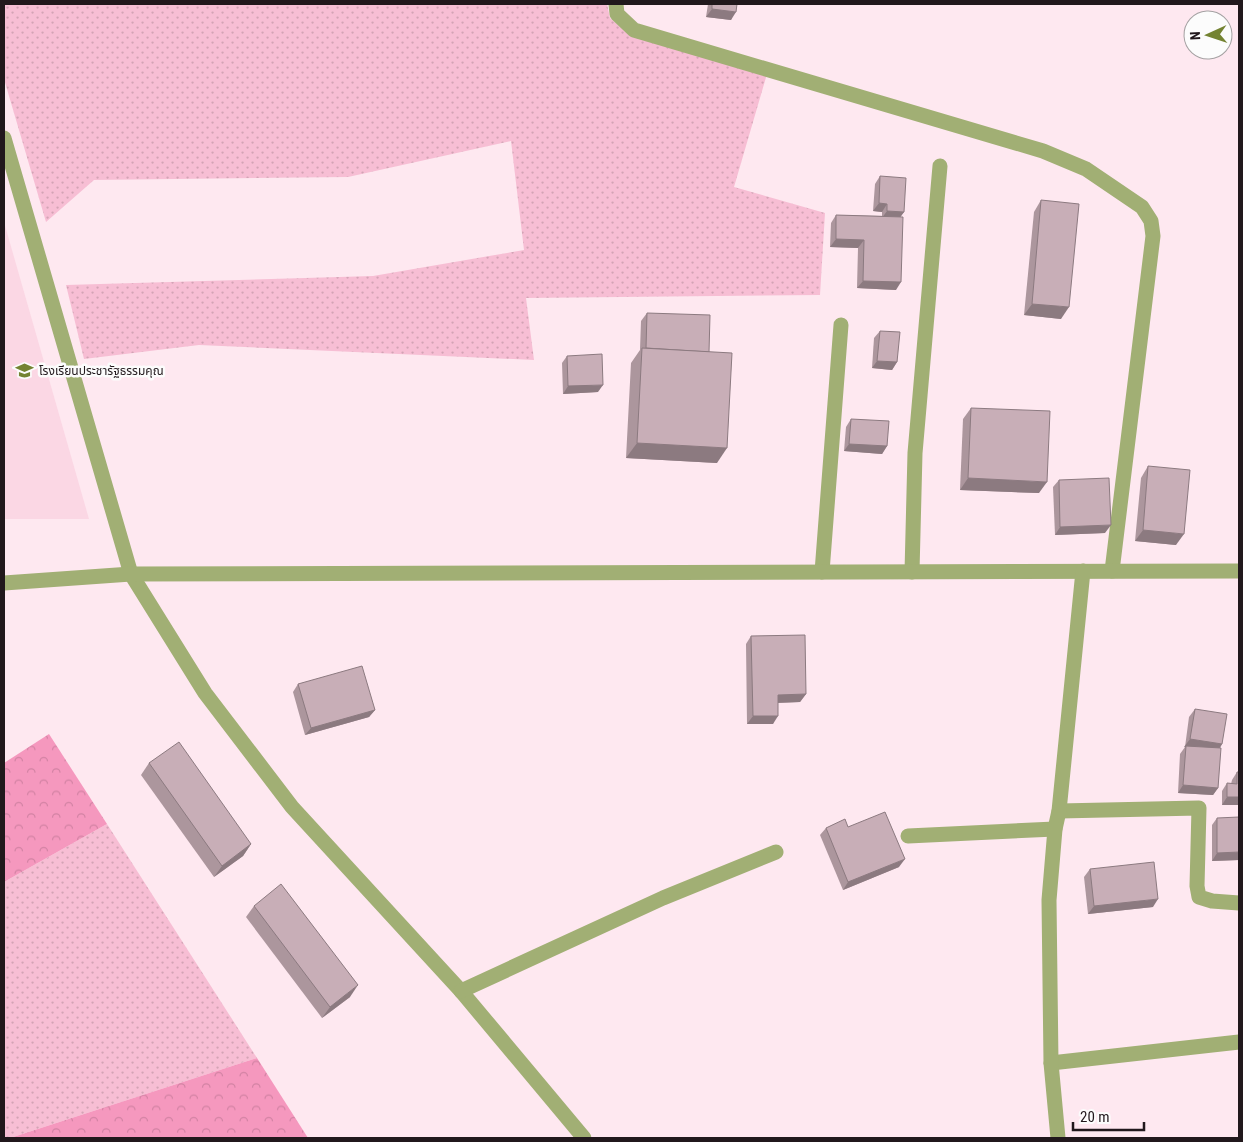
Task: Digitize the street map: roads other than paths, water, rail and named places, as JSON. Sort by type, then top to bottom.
[{"type":"street","points":[[616,4],[618,14],[634,30],[1043,152],[1086,168],[1142,207],[1150,221],[1153,236],[1112,571]]},
{"type":"street","points":[[4,138],[131,574],[205,693],[292,807],[461,991],[584,1138]]},
{"type":"street","points":[[912,572],[915,453],[940,166]]},
{"type":"street","points":[[822,572],[841,325]]},
{"type":"street","points":[[1058,1138],[1052,1063],[1049,900],[1083,571]]},
{"type":"street","points":[[4,583],[131,574],[1239,572]]},
{"type":"street","points":[[1058,811],[1199,808],[1196,886],[1199,897],[1212,901],[1239,903]]},
{"type":"street","points":[[908,836],[1055,829]]},
{"type":"street","points":[[461,991],[647,906],[776,852]]},
{"type":"street","points":[[1052,1063],[1239,1042]]},
{"type":"place","name":"โรงเรียนประชารัฐธรรมคุณ","points":[[25,371]]}]
